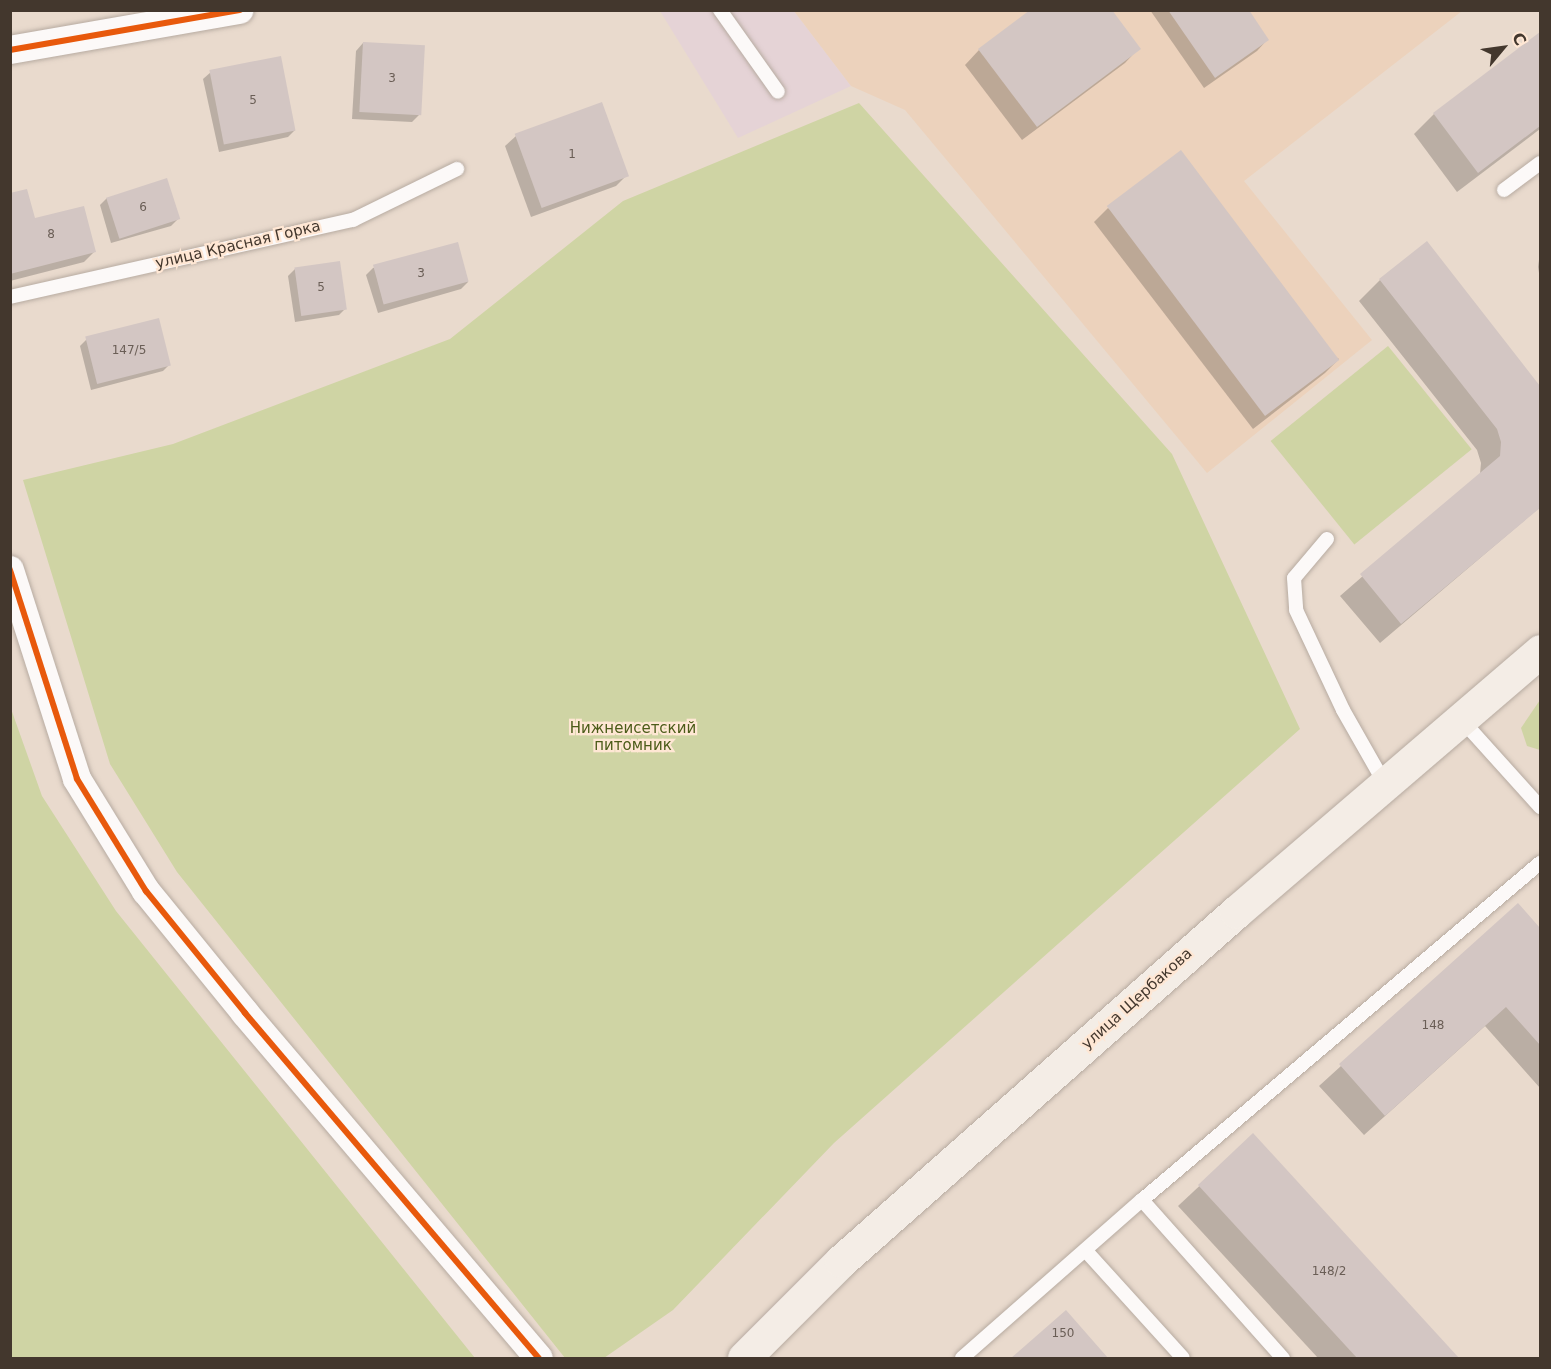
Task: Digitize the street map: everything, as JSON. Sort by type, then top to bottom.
[{"type":"main road","name":"улица Щербакова","points":[[744,1359],[841,1261],[1460,718],[1540,651]]},
{"type":"street","points":[[10,50],[240,10]]},
{"type":"street","points":[[10,570],[77,779],[146,891],[245,1013],[540,1359]]},
{"type":"lane","points":[[720,10],[778,92]]},
{"type":"lane","points":[[1504,190],[1540,163]]},
{"type":"lane","name":"улица Красная Горка","points":[[10,297],[352,220],[457,169]]},
{"type":"lane","points":[[1327,539],[1294,578],[1296,610],[1343,710],[1385,784]]},
{"type":"lane","points":[[1460,718],[1540,807]]},
{"type":"lane","points":[[962,1359],[1142,1200],[1540,863]]},
{"type":"lane","points":[[1142,1200],[1283,1359]]},
{"type":"lane","points":[[1086,1251],[1183,1359]]},
{"type":"shaded area","points":[[660,11],[794,11],[851,86],[738,138]]},
{"type":"shaded area","points":[[794,11],[1462,11],[1244,181],[1372,340],[1207,473],[905,110],[851,86]]},
{"type":"green space","name":"Нижнеисетский питомник","points":[[859,103],[1172,454],[1300,729],[834,1143],[673,1310],[604,1358],[565,1358],[177,872],[110,764],[23,480],[173,444],[450,339],[623,201]]},
{"type":"green space","points":[[1388,346],[1472,449],[1354,544],[1271,441]]},
{"type":"green space","points":[[1540,700],[1540,750],[1527,746],[1521,728]]},
{"type":"green space","points":[[10,706],[42,796],[116,911],[475,1358],[11,1358]]},
{"type":"building","points":[[1030,10],[1112,10],[1141,49],[1037,127],[978,49]]},
{"type":"building","points":[[1168,10],[1249,10],[1269,40],[1215,78]]},
{"type":"building","points":[[1540,32],[1540,126],[1478,173],[1433,113]]},
{"type":"building","points":[[363,42],[425,45],[421,115],[359,112]]},
{"type":"building","points":[[281,56],[296,131],[224,145],[209,70]]},
{"type":"building","points":[[602,102],[629,176],[542,208],[515,134]]},
{"type":"building","points":[[1181,150],[1339,360],[1265,416],[1107,206]]},
{"type":"building","points":[[167,178],[180,219],[119,239],[106,198]]},
{"type":"building","points":[[27,189],[35,218],[84,206],[96,252],[10,274],[10,193]]},
{"type":"building","points":[[1427,241],[1540,386],[1540,508],[1401,624],[1360,574],[1500,456],[1501,442],[1497,429],[1379,279]]},
{"type":"building","points":[[458,242],[469,282],[384,304],[373,265]]},
{"type":"building","points":[[340,261],[347,310],[301,316],[294,267]]},
{"type":"building","points":[[159,318],[171,366],[97,384],[85,336]]},
{"type":"building","points":[[1518,903],[1540,928],[1540,1045],[1506,1007],[1385,1116],[1339,1064]]},
{"type":"building","points":[[1253,1133],[1459,1358],[1357,1358],[1198,1185]]},
{"type":"building","points":[[1066,1310],[1108,1358],[1011,1358]]},
{"type":"cycle path","points":[[10,50],[240,10]]},
{"type":"cycle path","points":[[10,570],[77,779],[146,891],[245,1013],[539,1358]]}]
